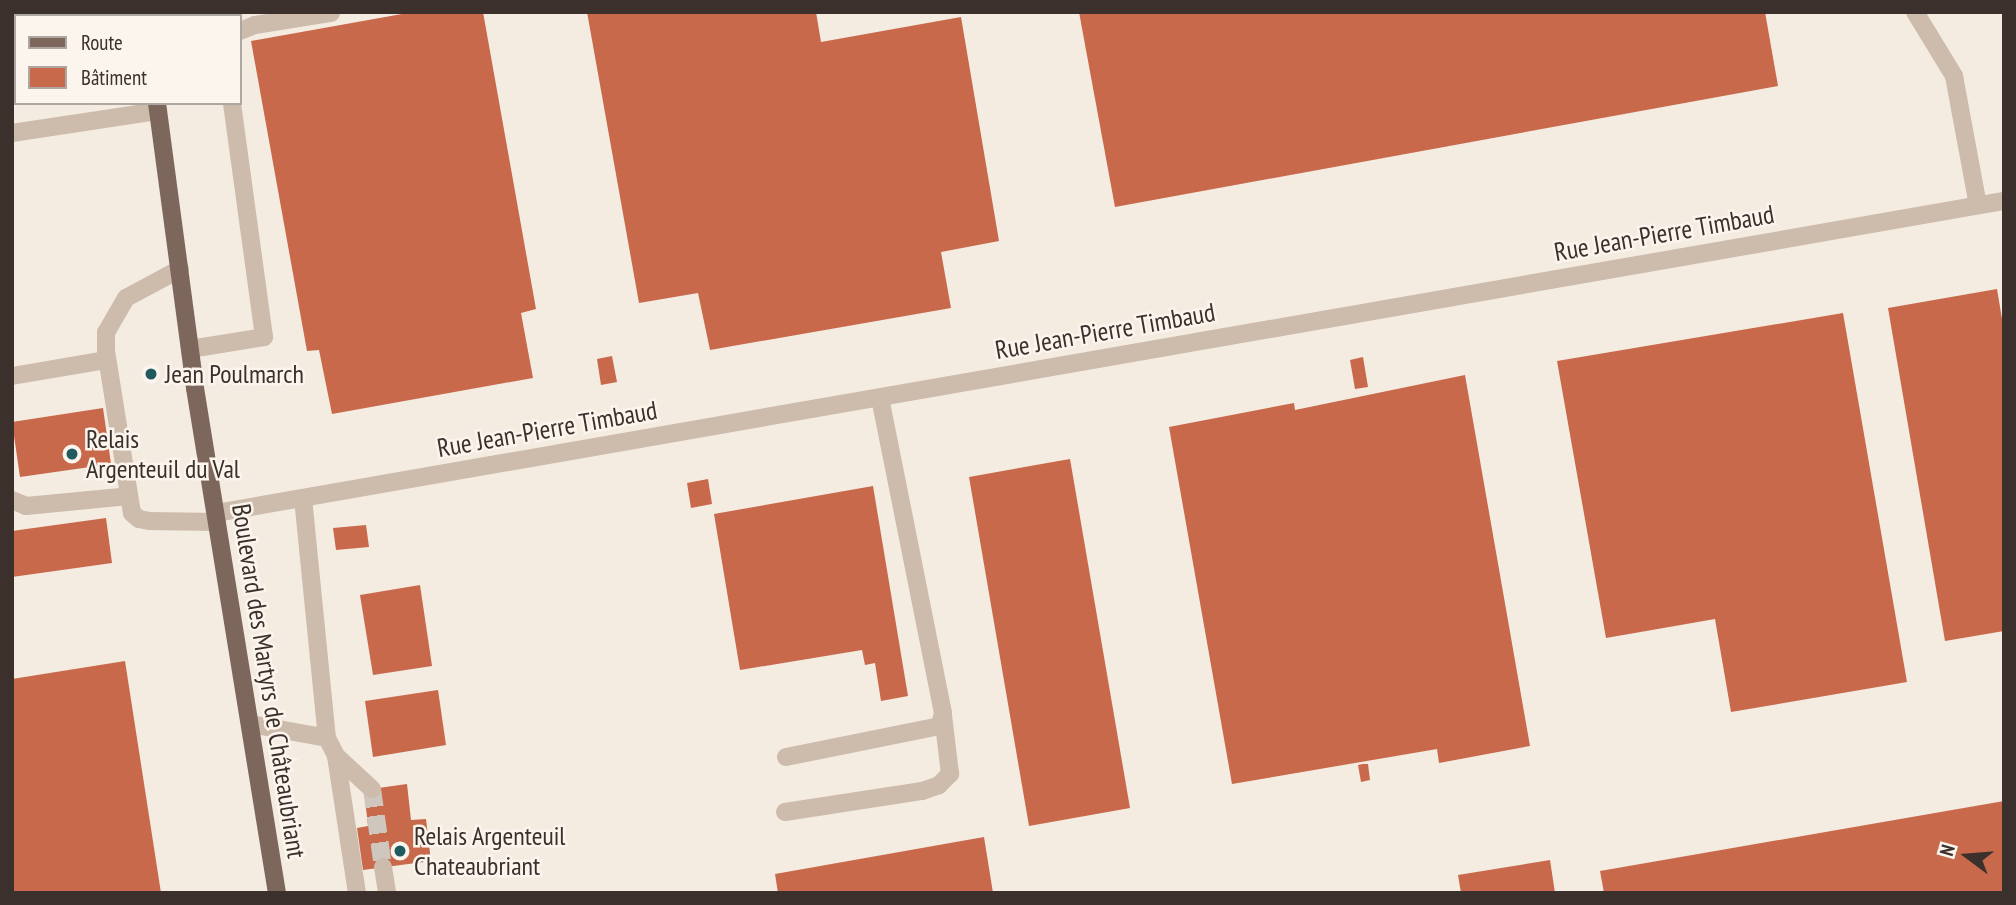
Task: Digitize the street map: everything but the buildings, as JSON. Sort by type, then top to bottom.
[{"type":"main road","name":"Boulevard des Martyrs de Châteaubriant","points":[[157,107],[190,349],[277,893]]},
{"type":"street","points":[[1915,12],[1954,76],[1978,205]]},
{"type":"street","points":[[242,30],[255,25],[331,13]]},
{"type":"street","points":[[190,349],[264,337],[232,105]]},
{"type":"street","points":[[12,133],[157,107]]},
{"type":"street","name":"Rue Jean-Pierre Timbaud","points":[[129,496],[132,513],[139,519],[216,518],[303,498],[2004,201]]},
{"type":"street","points":[[12,500],[26,506],[129,496],[107,360],[106,332],[126,298],[180,269]]},
{"type":"street","points":[[12,376],[107,360]]},
{"type":"street","points":[[785,813],[922,791],[939,785],[950,774],[943,713],[880,397]]},
{"type":"street","points":[[303,498],[327,738],[337,756],[372,789]]},
{"type":"street","points":[[786,757],[940,726],[943,713]]},
{"type":"street","points":[[250,724],[327,738]]},
{"type":"street","points":[[337,756],[357,893]]},
{"type":"street","points":[[383,867],[387,893]]},
{"type":"tunnel","points":[[372,789],[383,867]]},
{"type":"place","name":"Jean Poulmarch","points":[[151,374]]},
{"type":"place","name":"Relais Argenteuil du Val","points":[[72,454]]},
{"type":"place","name":"Relais Argenteuil Chateaubriant","points":[[400,851]]}]
